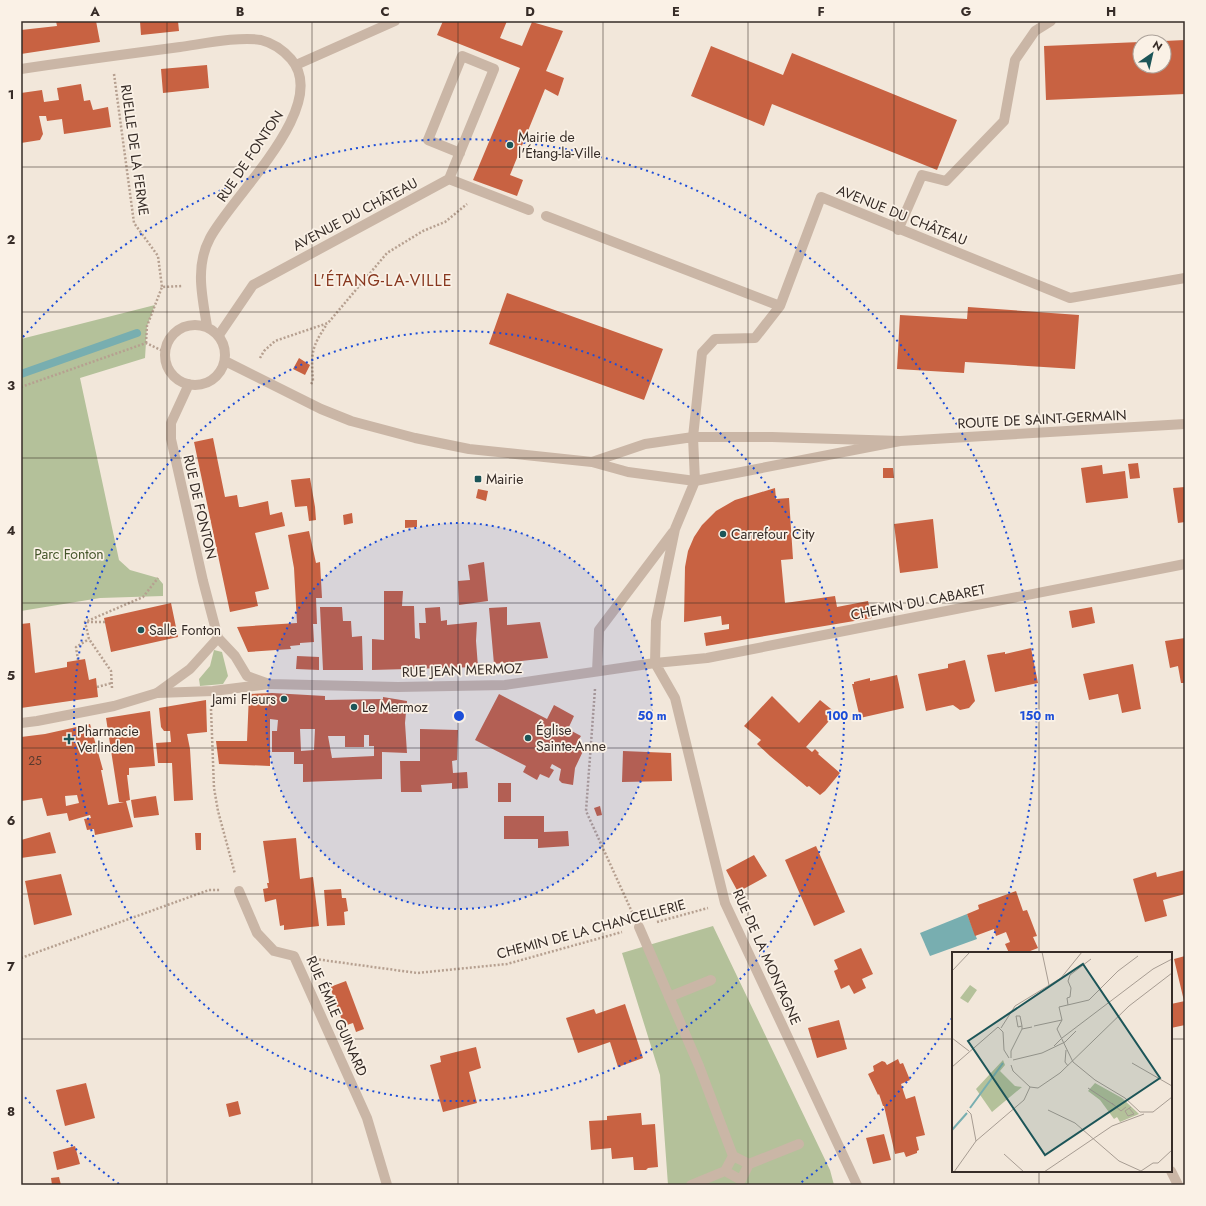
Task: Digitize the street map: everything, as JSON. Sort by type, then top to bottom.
[{"type":"street","points":[[296,65],[395,21]]},
{"type":"street","points":[[898,230],[922,175],[946,181],[1004,121],[1015,60],[1035,31],[1051,21]]},
{"type":"street","name":"RUE DE FONTON","points":[[21,69],[223,41],[261,40],[282,49],[296,65],[301,85],[299,106],[289,128],[210,238],[202,260],[200,285],[207,326]]},
{"type":"street","points":[[460,153],[428,140],[462,56],[494,69],[460,153],[449,179],[529,210]]},
{"type":"street","name":"AVENUE DU CHÂTEAU","points":[[219,335],[253,285],[449,179]]},
{"type":"street","name":"AVENUE DU CHÂTEAU","points":[[780,306],[821,198],[1070,298],[1185,278]]},
{"type":"street","points":[[546,216],[780,306],[755,338],[715,339],[702,353],[693,437],[695,481],[675,529],[656,621],[655,663]]},
{"type":"street","points":[[188,325],[207,326],[219,335],[225,348],[225,361],[218,375],[205,384],[188,384],[180,381],[173,375],[168,367],[165,352],[172,334],[180,328],[188,325]]},
{"type":"street","name":"ROUTE DE SAINT-GERMAIN","points":[[225,361],[321,409],[351,420],[415,438],[469,449],[592,462],[628,472],[695,481],[900,441]]},
{"type":"street","name":"RUE DE FONTON","points":[[188,384],[171,424],[171,439],[202,581],[218,638]]},
{"type":"street","name":"ROUTE DE SAINT-GERMAIN","points":[[592,462],[645,444],[693,437],[772,437],[900,441],[1185,424]]},
{"type":"street","points":[[597,671],[599,630],[675,529]]},
{"type":"street","name":"CHEMIN DU CABARET","points":[[655,663],[707,658],[1185,564]]},
{"type":"street","name":"RUE JEAN MERMOZ","points":[[157,693],[190,669],[218,638],[235,656],[247,676],[269,684]]},
{"type":"street","name":"RUE JEAN MERMOZ","points":[[21,723],[114,706],[157,693],[213,691],[269,684],[398,687],[505,685],[655,663]]},
{"type":"street","name":"RUE DE LA MONTAGNE","points":[[655,663],[675,698],[725,903],[857,1185]]},
{"type":"street","name":"RUE ÉMILE GUINARD","points":[[240,891],[257,933],[274,951],[294,956],[367,1118],[387,1185]]},
{"type":"street","points":[[639,927],[699,1066],[733,1156],[749,1164]]},
{"type":"street","points":[[670,997],[711,980]]},
{"type":"street","points":[[724,1171],[741,1183],[749,1164],[799,1144]]},
{"type":"street","points":[[691,1185],[724,1171],[733,1156]]},
{"type":"street","points":[[1172,1172],[1178,1185]]},
{"type":"path","name":"RUELLE DE LA FERME","points":[[112,56],[134,223],[158,256],[162,287],[147,326],[146,343]]},
{"type":"path","points":[[303,400],[313,382],[312,360],[314,343],[328,323],[387,252],[422,231],[445,222],[464,208],[479,191]]},
{"type":"path","points":[[162,287],[200,285]]},
{"type":"path","points":[[251,374],[264,351],[275,341],[328,323]]},
{"type":"path","points":[[21,387],[146,343],[165,352]]},
{"type":"path","points":[[85,622],[143,597],[158,578]]},
{"type":"path","points":[[85,622],[105,622]]},
{"type":"path","points":[[85,622],[89,639],[111,671],[114,706]]},
{"type":"path","points":[[78,660],[76,647],[89,639]]},
{"type":"path","points":[[597,671],[586,811],[639,927]]},
{"type":"path","points":[[97,687],[112,683]]},
{"type":"path","points":[[21,958],[209,890],[240,891],[218,811],[214,788],[210,714],[213,691]]},
{"type":"path","name":"CHEMIN DE LA CHANCELLERIE","points":[[294,956],[418,973],[508,964],[725,903]]},
{"type":"green space","name":"Parc Fonton","points":[[155,305],[147,326],[145,358],[80,378],[119,560],[130,570],[158,578],[163,584],[163,596],[100,598],[21,611],[21,339]]},
{"type":"green space","points":[[214,650],[222,652],[228,676],[223,684],[200,686],[199,679],[210,666]]},
{"type":"green space","points":[[713,926],[830,1170],[834,1185],[668,1185],[660,1075],[622,953]]},
{"type":"water","points":[[967,914],[977,939],[930,956],[920,933]]},
{"type":"building","points":[[56,21],[96,21],[100,42],[21,54],[21,30],[57,26]]},
{"type":"building","points":[[140,21],[178,21],[179,31],[141,35]]},
{"type":"building","points":[[443,21],[507,21],[500,38],[522,46],[532,22],[563,31],[546,71],[564,78],[558,96],[545,89],[510,175],[523,180],[517,196],[473,180],[520,68],[437,35]]},
{"type":"building","points":[[1185,40],[1185,94],[1046,100],[1044,46],[1132,42],[1132,74],[1172,74],[1172,41]]},
{"type":"building","points":[[711,46],[783,75],[792,53],[957,120],[937,170],[772,104],[764,126],[691,96]]},
{"type":"building","points":[[207,65],[209,88],[163,93],[161,69]]},
{"type":"building","points":[[81,84],[84,101],[90,100],[93,110],[108,107],[111,127],[64,134],[62,119],[47,121],[46,116],[39,116],[43,134],[40,140],[21,143],[21,93],[42,90],[44,102],[59,100],[57,88]]},
{"type":"building","points":[[507,293],[663,349],[644,400],[489,344]]},
{"type":"building","points":[[968,307],[1079,315],[1075,369],[965,362],[964,373],[897,369],[900,315],[967,319]]},
{"type":"building","points":[[299,358],[310,365],[305,375],[293,369]]},
{"type":"building","points":[[213,438],[225,497],[237,495],[239,507],[268,501],[270,515],[282,512],[285,526],[255,533],[269,589],[255,592],[258,606],[230,612],[194,442]]},
{"type":"building","points":[[1138,463],[1140,478],[1130,479],[1128,464]]},
{"type":"building","points":[[1102,465],[1103,474],[1125,471],[1128,498],[1086,503],[1081,468]]},
{"type":"building","points":[[883,468],[893,468],[894,478],[883,478]]},
{"type":"building","points":[[310,478],[316,520],[309,521],[307,506],[295,507],[291,480]]},
{"type":"building","points":[[1185,487],[1185,522],[1178,523],[1173,488]]},
{"type":"building","points":[[775,488],[776,499],[789,498],[793,559],[781,560],[785,603],[835,596],[837,607],[868,601],[872,618],[706,646],[704,633],[729,629],[729,624],[722,625],[721,616],[684,622],[685,567],[688,551],[694,537],[702,525],[716,511],[735,500]]},
{"type":"building","points":[[478,489],[488,491],[486,501],[476,498]]},
{"type":"building","points":[[352,513],[353,523],[344,525],[343,515]]},
{"type":"building","points":[[933,519],[938,568],[900,573],[894,524]]},
{"type":"building","points":[[405,520],[417,520],[417,527],[405,528]]},
{"type":"building","points":[[309,531],[316,563],[320,562],[322,598],[316,598],[317,624],[313,624],[314,642],[300,643],[300,645],[290,646],[291,649],[248,652],[237,627],[297,623],[294,568],[288,535]]},
{"type":"building","points":[[484,562],[488,601],[459,605],[458,581],[470,580],[468,565]]},
{"type":"building","points":[[384,591],[403,591],[402,606],[414,606],[415,638],[420,639],[419,623],[426,623],[425,608],[440,607],[441,621],[447,620],[447,625],[477,622],[476,641],[478,667],[372,670],[372,639],[384,640]]},
{"type":"building","name":"Salle Fonton","points":[[171,603],[178,637],[111,652],[104,618]]},
{"type":"building","points":[[320,607],[342,607],[343,621],[351,621],[352,637],[362,636],[363,670],[323,670]]},
{"type":"building","points":[[507,607],[507,625],[540,622],[548,658],[494,664],[489,608]]},
{"type":"building","points":[[1092,607],[1095,623],[1072,628],[1069,611]]},
{"type":"building","points":[[30,623],[35,673],[67,667],[67,662],[85,659],[89,680],[96,678],[98,697],[21,708],[21,624]]},
{"type":"building","points":[[1185,638],[1185,683],[1181,683],[1178,666],[1170,668],[1165,641]]},
{"type":"building","points":[[1031,648],[1038,683],[995,692],[987,655],[1005,652],[1005,654]]},
{"type":"building","points":[[297,656],[319,657],[319,670],[296,669]]},
{"type":"building","points":[[965,660],[975,701],[969,708],[960,710],[953,705],[926,711],[918,674],[948,668],[948,664]]},
{"type":"building","points":[[1133,664],[1141,709],[1122,713],[1118,694],[1089,700],[1083,674]]},
{"type":"building","points":[[897,675],[904,708],[860,718],[852,684],[854,684],[854,682],[870,678],[870,681]]},
{"type":"building","points":[[272,693],[325,696],[325,700],[383,699],[383,697],[407,701],[405,723],[407,753],[382,752],[382,779],[303,782],[303,764],[294,764],[294,752],[272,752],[272,731],[277,731],[278,720],[270,719],[270,766],[219,764],[216,741],[247,741],[249,694]],"holes":[[[300,729],[315,729],[314,750],[301,751]],[[364,735],[369,735],[369,746],[374,746],[374,756],[332,758],[328,736],[345,736],[345,747],[364,747]]]},
{"type":"building","name":"Église Sainte-Anne","points":[[499,694],[547,719],[554,705],[574,716],[568,729],[581,736],[577,742],[585,747],[575,768],[573,785],[562,783],[559,780],[561,769],[552,764],[550,768],[554,770],[549,778],[540,774],[537,780],[523,772],[526,766],[475,740]]},
{"type":"building","points":[[772,696],[799,723],[820,700],[836,713],[806,747],[812,752],[815,749],[819,753],[818,754],[840,773],[820,795],[809,786],[807,787],[770,756],[757,744],[761,740],[744,726]]},
{"type":"building","points":[[206,700],[207,732],[187,734],[190,749],[193,800],[174,801],[172,763],[158,763],[156,743],[171,742],[170,731],[164,731],[161,727],[159,708]]},
{"type":"building","points":[[150,711],[155,766],[129,768],[129,775],[127,775],[130,800],[126,801],[133,827],[95,835],[94,829],[87,830],[84,819],[91,818],[90,815],[69,821],[67,813],[47,816],[42,798],[21,801],[21,737],[45,734],[90,724],[103,770],[101,770],[108,805],[124,802],[119,802],[106,718]],"holes":[[[77,795],[79,803],[66,806],[65,796]]]},
{"type":"building","points":[[420,729],[458,730],[457,760],[452,761],[453,773],[467,772],[468,788],[452,789],[452,783],[421,785],[422,792],[401,792],[400,761],[420,761]]},
{"type":"building","points":[[623,751],[671,753],[672,781],[622,782]]},
{"type":"building","points":[[498,783],[511,783],[511,802],[498,802]]},
{"type":"building","points":[[156,796],[159,815],[134,818],[131,800]]},
{"type":"building","points":[[600,806],[602,815],[597,816],[594,808]]},
{"type":"building","points":[[504,816],[544,816],[544,832],[568,831],[569,846],[538,848],[538,839],[504,839]]},
{"type":"building","points":[[50,832],[56,853],[21,858],[21,840]]},
{"type":"building","points":[[195,833],[201,833],[201,850],[196,850]]},
{"type":"building","points":[[296,838],[300,879],[313,877],[319,926],[284,930],[284,925],[280,926],[276,899],[265,902],[263,889],[268,888],[267,883],[269,883],[263,841]]},
{"type":"building","points":[[816,846],[845,912],[814,926],[785,860]]},
{"type":"building","points":[[754,855],[767,876],[738,892],[726,870]]},
{"type":"building","points":[[1185,870],[1185,894],[1163,900],[1167,916],[1145,922],[1133,879],[1156,872],[1157,877]]},
{"type":"building","points":[[61,874],[72,915],[34,925],[25,881]]},
{"type":"building","points":[[341,889],[342,898],[346,898],[348,911],[344,912],[345,925],[327,926],[324,890]]},
{"type":"building","points":[[1016,891],[1023,911],[1027,910],[1037,936],[1033,937],[1038,948],[1028,952],[1009,952],[1005,944],[1010,942],[1006,932],[996,936],[994,929],[975,936],[967,914],[979,909],[978,905]]},
{"type":"building","points":[[861,948],[873,974],[862,979],[866,988],[854,994],[849,985],[841,989],[834,971],[838,969],[834,960]]},
{"type":"building","points":[[1185,956],[1185,1001],[1184,1001],[1174,959]]},
{"type":"building","points":[[346,981],[364,1029],[356,1032],[353,1023],[344,1026],[330,987]]},
{"type":"building","points":[[1185,1001],[1185,1025],[1172,1028],[1172,1004]]},
{"type":"building","points":[[625,1004],[643,1058],[618,1067],[610,1042],[578,1053],[566,1018],[594,1009],[596,1014]]},
{"type":"building","points":[[839,1020],[847,1049],[817,1058],[808,1028]]},
{"type":"building","points":[[476,1047],[481,1068],[469,1072],[477,1103],[443,1112],[430,1065],[441,1062],[440,1056]]},
{"type":"building","points":[[898,1059],[900,1064],[903,1063],[910,1080],[901,1084],[906,1099],[915,1096],[925,1135],[916,1137],[919,1150],[917,1153],[906,1157],[904,1152],[895,1154],[884,1106],[868,1074],[874,1071],[873,1066],[882,1061],[887,1065]]},
{"type":"building","points":[[86,1083],[95,1118],[65,1126],[56,1090]]},
{"type":"building","points":[[238,1101],[241,1114],[229,1117],[226,1104]]},
{"type":"building","points":[[641,1113],[642,1125],[655,1124],[658,1167],[648,1168],[646,1170],[634,1170],[633,1157],[612,1159],[611,1148],[591,1150],[589,1121],[607,1120],[607,1116]]},
{"type":"building","points":[[884,1134],[891,1160],[873,1164],[866,1138]]},
{"type":"building","points":[[75,1146],[80,1164],[57,1170],[53,1152]]},
{"type":"building","points":[[59,1177],[61,1185],[52,1185],[51,1178]]},
{"type":"waterway","points":[[21,374],[137,333]]},
{"type":"place","name":"Mairie de l'Étang-la-Ville","points":[[510,145]]},
{"type":"place","name":"Mairie","points":[[478,479]]},
{"type":"place","name":"Carrefour City","points":[[723,534]]},
{"type":"place","name":"Salle Fonton","points":[[141,630]]},
{"type":"place","name":"Jami Fleurs","points":[[284,699]]},
{"type":"place","name":"Le Mermoz","points":[[354,707]]},
{"type":"place","name":"Église Sainte-Anne","points":[[528,738]]},
{"type":"place","name":"Pharmacie Verlinden","points":[[69,739]]},
{"type":"district","name":"L'ÉTANG-LA-VILLE","points":[[383,280]]}]
